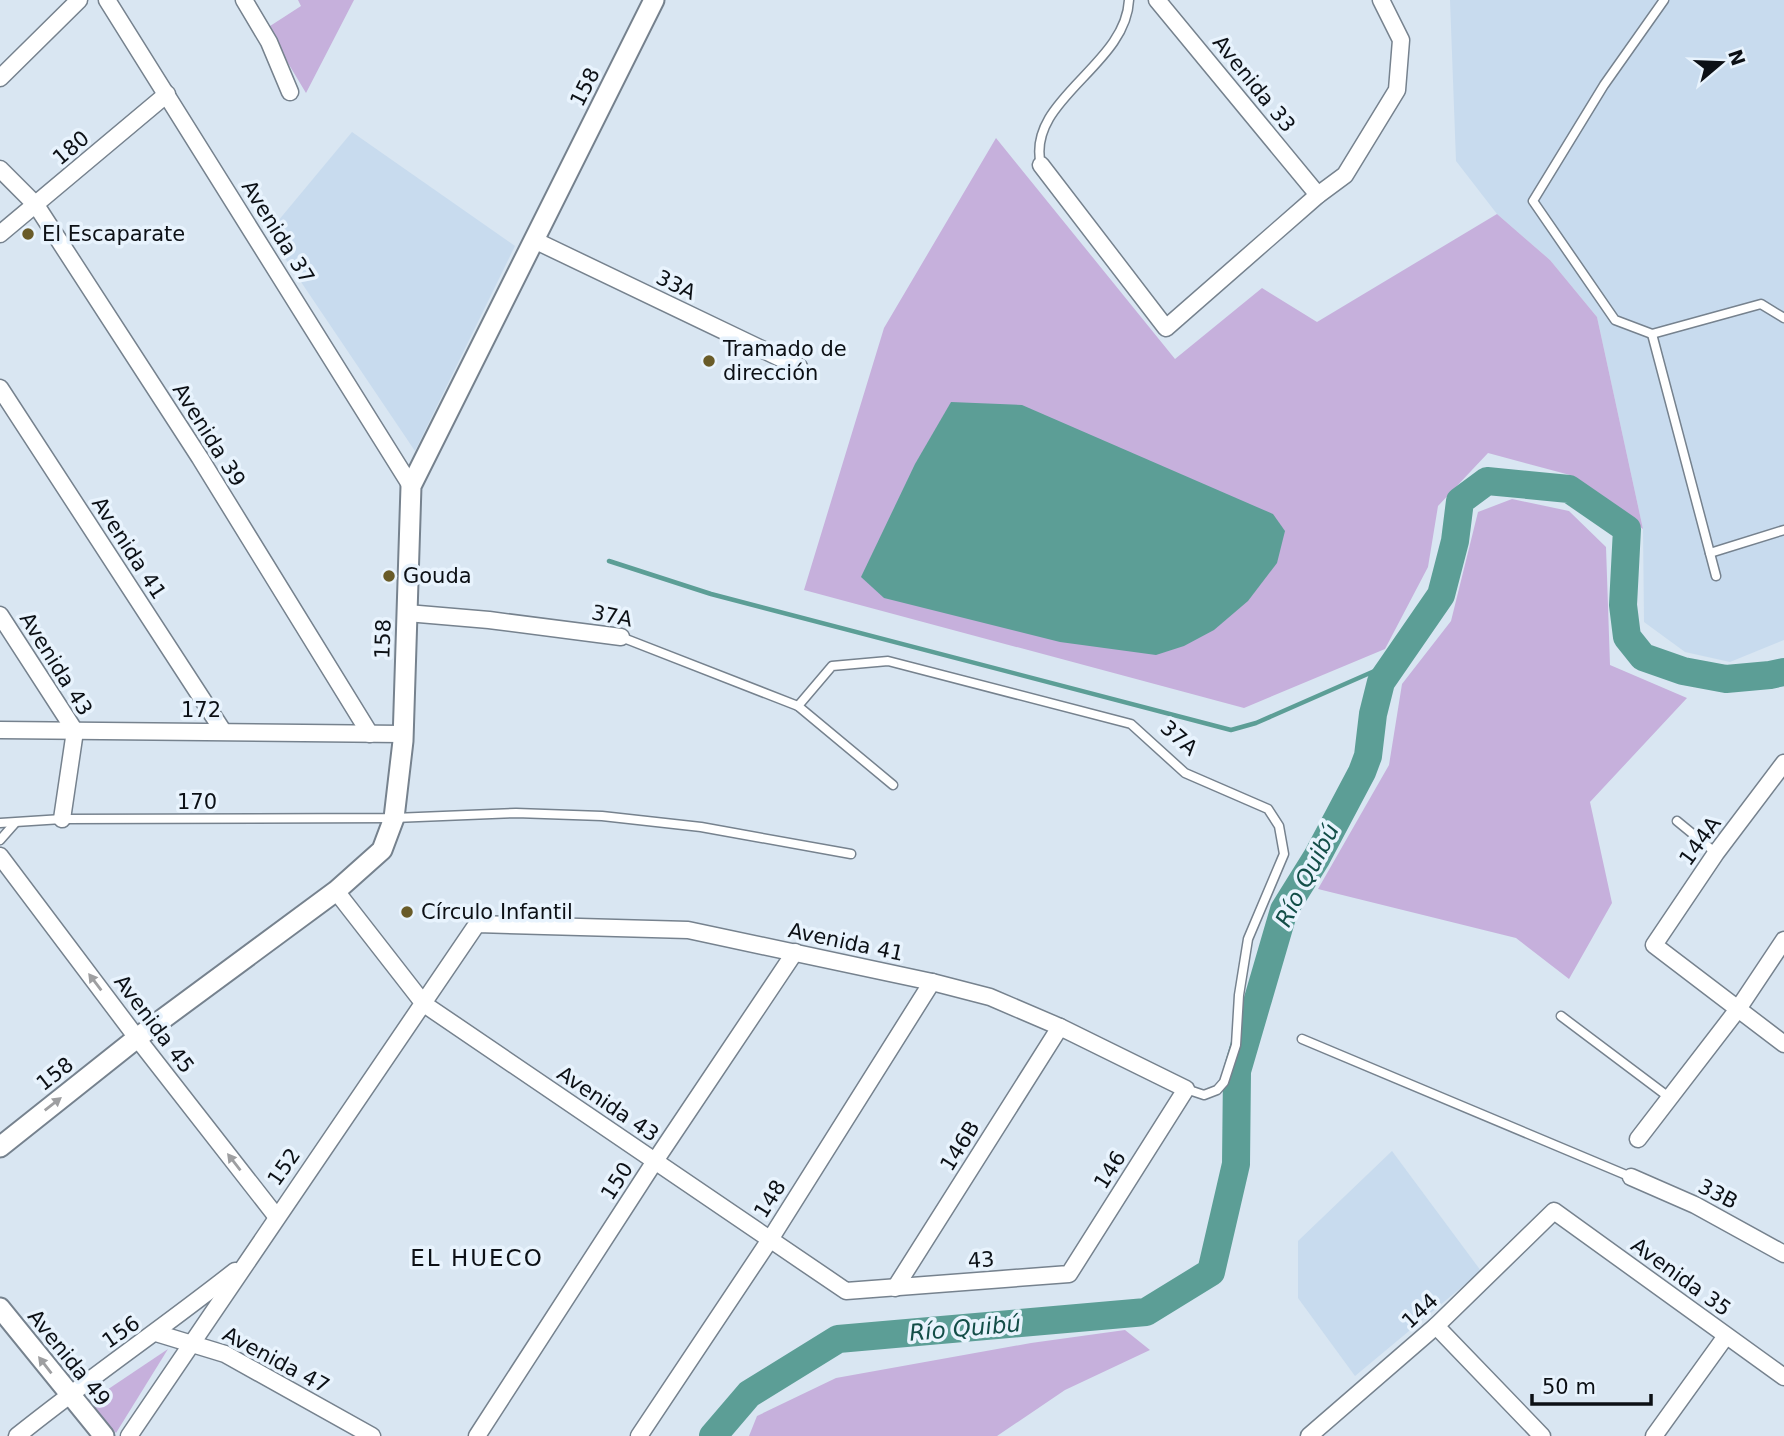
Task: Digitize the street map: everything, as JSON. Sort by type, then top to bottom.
[{"type":"street","points":[[0,78],[79,0]]},
{"type":"street","name":"Avenida 37","points":[[107,0],[411,486]]},
{"type":"street","points":[[244,0],[269,42],[290,92]]},
{"type":"street","name":"158","points":[[0,1147],[137,1038],[336,891],[382,850],[394,818],[402,734],[411,486],[654,0]]},
{"type":"street","name":"Avenida 33","points":[[1157,0],[1318,195]]},
{"type":"street","points":[[1041,166],[1166,328],[1318,195],[1345,175],[1397,90],[1401,40],[1381,0]]},
{"type":"street","name":"180","points":[[0,234],[167,94]]},
{"type":"street","name":"Avenida 39","points":[[0,169],[36,205],[200,458],[370,734]]},
{"type":"street","name":"33A","points":[[534,240],[799,367]]},
{"type":"street","name":"Avenida 41","points":[[0,388],[223,731]]},
{"type":"street","name":"37A","points":[[407,613],[489,620],[621,637]]},
{"type":"street","name":"Avenida 43","points":[[0,615],[75,731],[62,820]]},
{"type":"street","name":"172","points":[[0,730],[402,734]]},
{"type":"street","name":"144A","points":[[1738,1009],[1654,944],[1716,853],[1784,763]]},
{"type":"street","name":"Avenida 45","points":[[0,856],[276,1216]]},
{"type":"street","name":"Avenida 43","points":[[336,891],[424,1004],[846,1291],[895,1288]]},
{"type":"street","name":"Avenida 41","points":[[477,924],[688,930],[932,982],[990,997],[1060,1027],[1186,1089]]},
{"type":"street","name":"152","points":[[129,1436],[477,924]]},
{"type":"street","points":[[1638,1139],[1738,1009],[1784,940]]},
{"type":"street","name":"150","points":[[477,1436],[655,1161],[795,952]]},
{"type":"street","name":"148","points":[[639,1436],[771,1238],[932,982]]},
{"type":"street","points":[[1738,1009],[1784,1044]]},
{"type":"street","name":"146B","points":[[895,1288],[1060,1027]]},
{"type":"street","name":"146","points":[[1069,1274],[1186,1089]]},
{"type":"street","name":"33B","points":[[1631,1177],[1695,1205],[1782,1249]]},
{"type":"street","name":"144","points":[[1316,1434],[1436,1326],[1554,1211]]},
{"type":"street","name":"Avenida 35","points":[[1554,1211],[1784,1377]]},
{"type":"street","name":"156","points":[[17,1436],[68,1395],[156,1333],[247,1261]]},
{"type":"street","name":"43","points":[[895,1288],[1069,1274]]},
{"type":"street","name":"Avenida 49","points":[[0,1308],[104,1436]]},
{"type":"street","points":[[1436,1326],[1542,1436]]},
{"type":"street","name":"Avenida 47","points":[[156,1333],[225,1354],[372,1436]]},
{"type":"street","points":[[1654,1436],[1726,1336]]},
{"type":"lane","points":[[1041,166],[1038,145],[1041,134],[1069,91],[1085,78],[1105,55],[1128,12],[1129,0]]},
{"type":"lane","points":[[1664,0],[1604,85],[1533,201],[1615,320],[1653,334],[1761,304],[1784,318]]},
{"type":"lane","points":[[1653,334],[1716,576]]},
{"type":"lane","points":[[1710,552],[1784,530]]},
{"type":"lane","name":"37A","points":[[621,637],[798,706],[893,785]]},
{"type":"lane","name":"37A","points":[[798,706],[832,666],[888,662],[1131,724],[1185,772],[1268,809],[1279,826],[1284,854],[1248,939],[1239,995],[1236,1045],[1224,1082],[1217,1090],[1204,1095],[1186,1089]]},
{"type":"lane","name":"170","points":[[0,823],[62,820],[394,818],[516,813],[602,816],[701,827],[851,854]]},
{"type":"lane","points":[[1677,821],[1716,853]]},
{"type":"lane","points":[[0,840],[15,823]]},
{"type":"lane","points":[[1561,1016],[1670,1098]]},
{"type":"lane","points":[[1302,1039],[1631,1177]]},
{"type":"shaded area","points":[[298,0],[354,0],[306,93],[267,28],[301,6]]},
{"type":"shaded area","points":[[1450,0],[1784,0],[1784,640],[1730,662],[1685,652],[1644,622],[1643,529],[1597,317],[1550,260],[1497,214],[1456,161]]},
{"type":"shaded area","points":[[352,132],[515,246],[415,451],[268,233]]},
{"type":"shaded area","points":[[996,138],[1175,359],[1262,288],[1317,322],[1497,214],[1550,260],[1597,317],[1643,529],[1570,475],[1488,453],[1438,506],[1428,567],[1385,649],[1244,708],[804,590],[884,328]]},
{"type":"shaded area","points":[[951,402],[1022,405],[1273,514],[1285,531],[1277,563],[1248,601],[1214,630],[1184,646],[1156,655],[1060,642],[884,598],[861,577],[915,464]]},
{"type":"shaded area","points":[[1512,499],[1569,511],[1606,547],[1610,665],[1687,698],[1590,802],[1612,903],[1569,979],[1516,938],[1318,889],[1389,765],[1402,684],[1451,621],[1478,512]]},
{"type":"shaded area","points":[[1392,1151],[1481,1271],[1355,1376],[1298,1298],[1298,1241]]},
{"type":"shaded area","points":[[1125,1330],[1150,1350],[1065,1390],[997,1436],[749,1436],[757,1416],[836,1378],[1031,1343]]},
{"type":"shaded area","points":[[168,1349],[116,1433],[89,1402]]},
{"type":"waterway","name":"Río Quibú","points":[[713,1436],[749,1394],[838,1339],[1146,1312],[1211,1272],[1236,1164],[1237,1071],[1284,910],[1317,857],[1362,772],[1368,756],[1373,714],[1381,682],[1441,595],[1455,541],[1460,501],[1487,481],[1569,489],[1627,529],[1623,605],[1627,637],[1643,657],[1683,671],[1726,679],[1784,672]]},
{"type":"waterway","points":[[609,561],[711,594],[1231,730],[1256,723],[1395,662]]},
{"type":"place","name":"El Escaparate","points":[[28,234]]},
{"type":"place","name":"Tramado de dirección","points":[[709,361]]},
{"type":"place","name":"Gouda","points":[[389,576]]},
{"type":"place","name":"Círculo Infantil","points":[[407,912]]},
{"type":"district","name":"EL HUECO","points":[[477,1258]]}]
